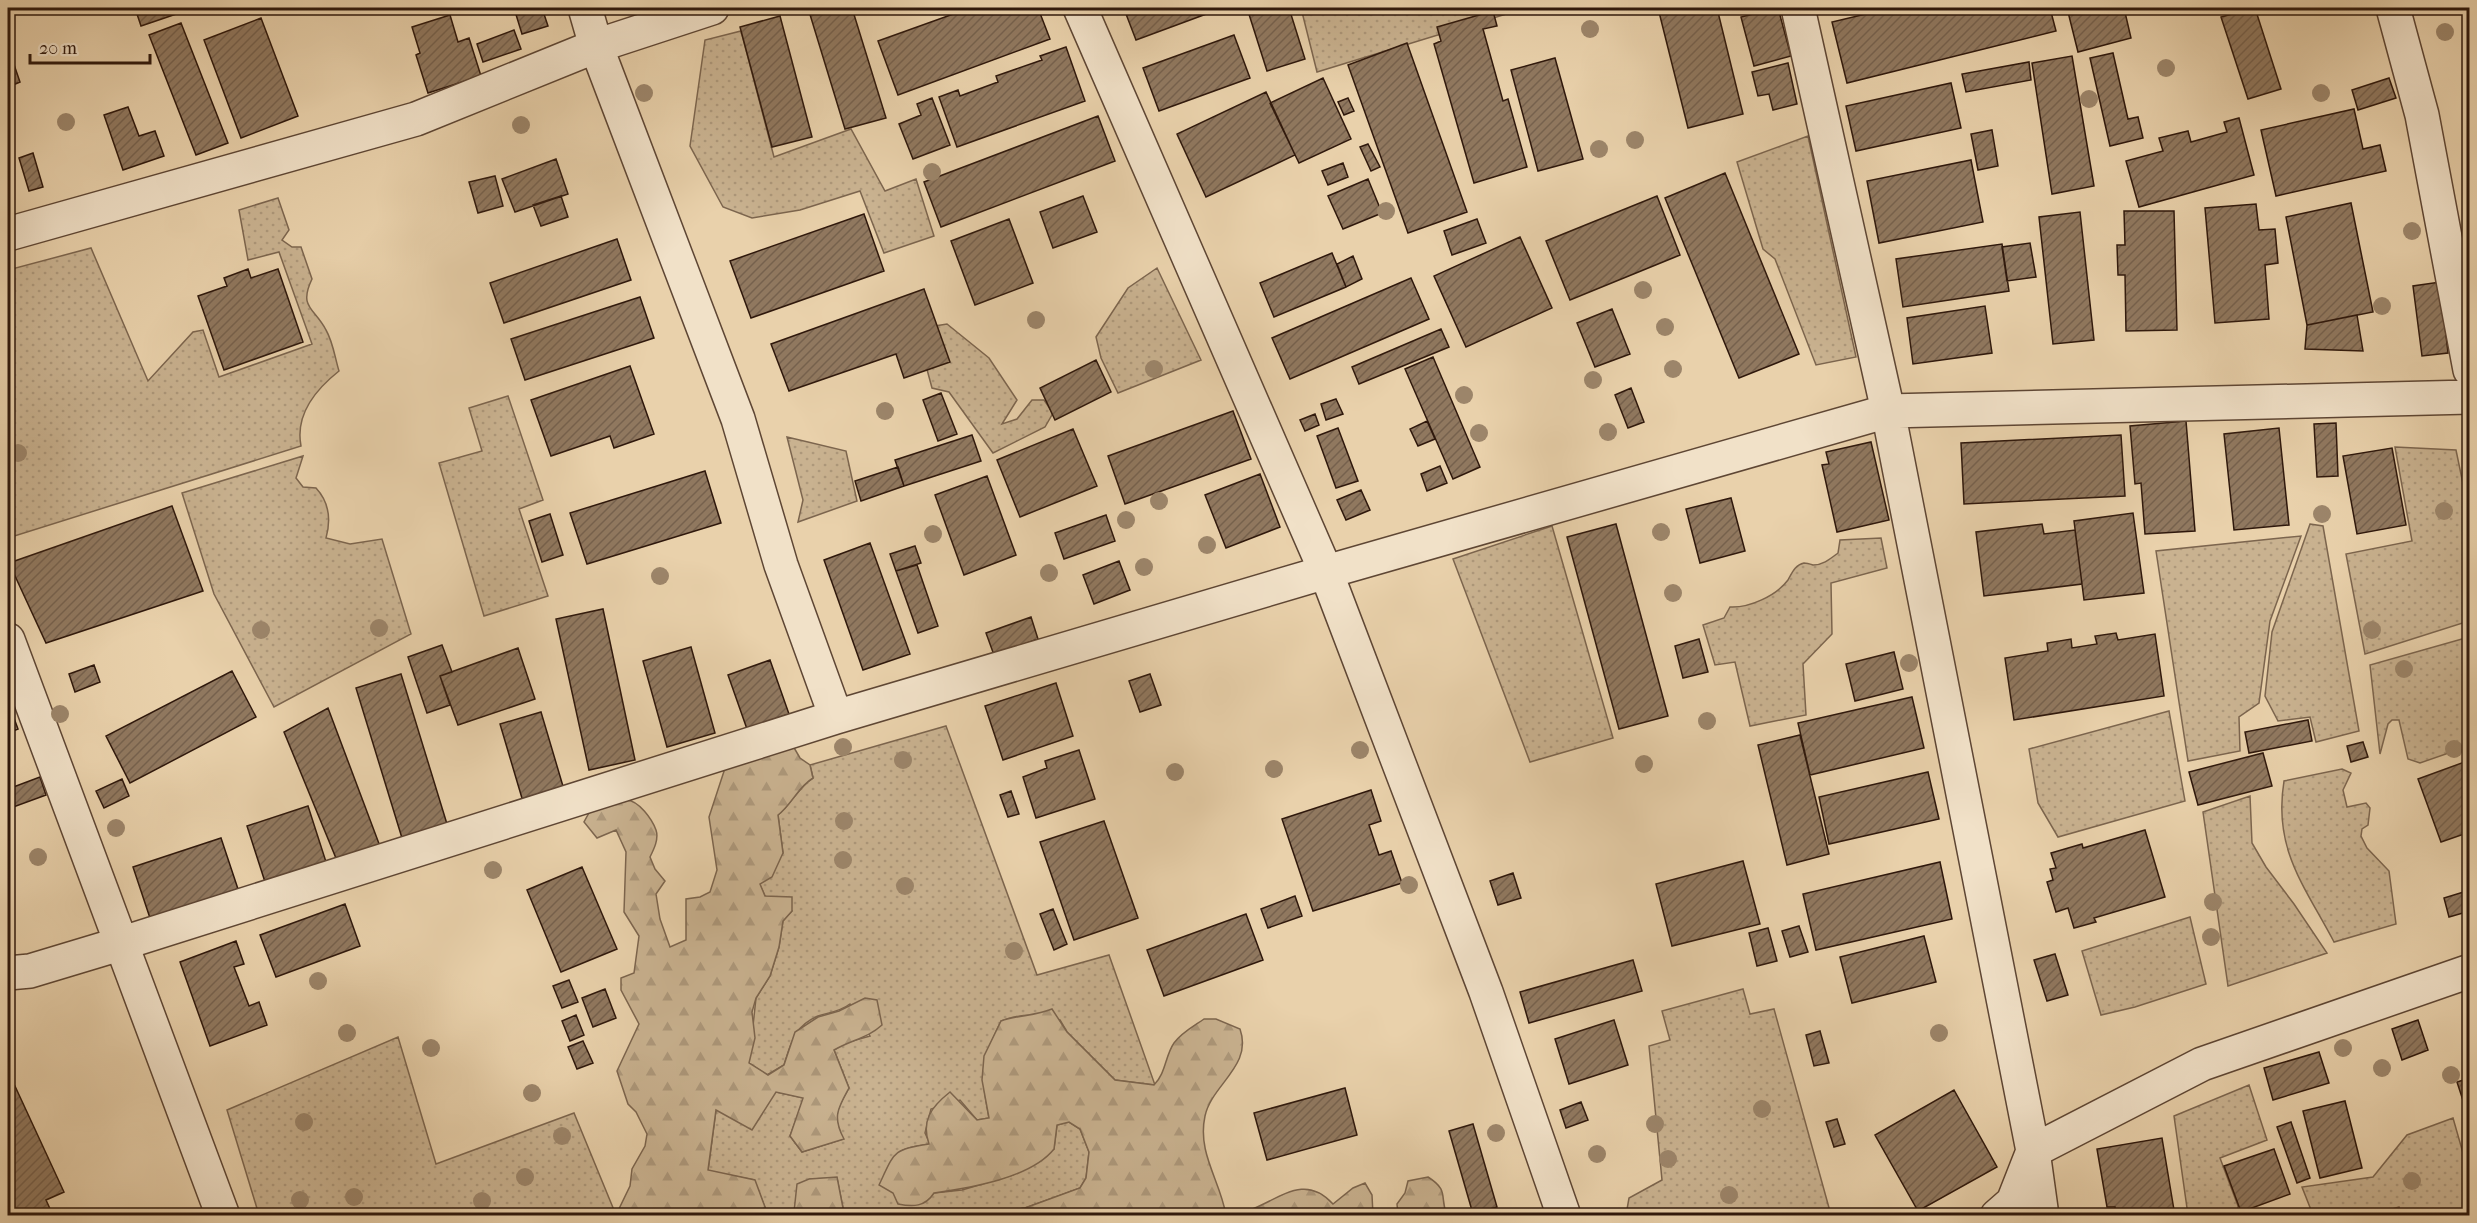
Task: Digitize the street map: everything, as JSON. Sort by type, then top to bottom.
[{"type":"street","points":[[585,8],[596,46],[738,419],[782,565],[836,717]]},
{"type":"street","points":[[8,234],[416,119],[596,46],[712,8]]},
{"type":"street","points":[[1080,8],[1326,572],[1486,992],[1564,1215]]},
{"type":"street","points":[[1797,8],[1888,411],[2033,1151],[2042,1215]]},
{"type":"street","points":[[2393,8],[2422,115],[2469,370]]},
{"type":"street","points":[[8,973],[30,971],[123,943],[836,717],[1326,572],[1888,411],[2469,397]]},
{"type":"street","points":[[8,640],[223,1215]]},
{"type":"street","points":[[1997,1215],[2013,1202],[2033,1151],[2202,1064],[2469,971]]},
{"type":"green space","points":[[1301,8],[1526,8],[1317,72]]},
{"type":"green space","points":[[741,31],[774,157],[851,129],[885,191],[916,179],[934,236],[884,253],[860,191],[800,210],[752,218],[723,207],[690,146],[705,40]]},
{"type":"green space","points":[[1808,136],[1856,357],[1816,365],[1775,259],[1763,249],[1737,162]]},
{"type":"green space","points":[[278,198],[289,230],[282,240],[292,247],[301,247],[312,279],[307,302],[328,335],[339,371],[322,386],[309,404],[301,424],[301,446],[8,538],[8,270],[91,248],[148,381],[193,332],[203,330],[219,377],[312,344],[279,252],[248,260],[239,210]]},
{"type":"green space","points":[[1157,268],[1201,360],[1118,393],[1101,358],[1096,337],[1128,288]]},
{"type":"green space","points":[[947,324],[989,358],[1017,400],[1002,424],[1017,419],[1032,400],[1044,400],[1053,413],[1045,427],[993,453],[949,392],[932,388],[925,362],[935,326]]},
{"type":"green space","points":[[508,396],[543,500],[519,509],[548,596],[484,616],[439,463],[482,451],[469,408]]},
{"type":"green space","points":[[787,437],[846,451],[857,501],[798,522],[803,500]]},
{"type":"green space","points":[[2395,447],[2456,450],[2469,513],[2469,621],[2365,654],[2346,554],[2412,541]]},
{"type":"green space","points":[[303,456],[296,478],[303,487],[316,488],[324,499],[328,518],[326,538],[350,544],[382,539],[411,634],[274,707],[214,594],[182,493]]},
{"type":"green space","points":[[2310,524],[2323,526],[2359,731],[2316,742],[2310,717],[2278,721],[2265,696],[2272,632]]},
{"type":"green space","points":[[1552,526],[1613,738],[1530,762],[1453,559]]},
{"type":"green space","points":[[2301,536],[2270,621],[2259,703],[2239,717],[2240,751],[2188,761],[2156,551]]},
{"type":"green space","points":[[1881,538],[1887,568],[1831,583],[1832,634],[1803,664],[1806,715],[1750,726],[1735,662],[1715,665],[1703,625],[1724,618],[1730,607],[1745,605],[1769,596],[1783,586],[1801,564],[1823,563],[1838,553],[1840,540]]},
{"type":"green space","points":[[2469,637],[2469,746],[2420,763],[2408,759],[2399,720],[2392,720],[2388,724],[2380,754],[2370,665]]},
{"type":"green space","points":[[2169,711],[2185,801],[2058,837],[2038,803],[2029,749]]},
{"type":"green space","points":[[946,726],[1037,975],[1109,955],[1155,1085],[1115,1080],[1067,1032],[1060,1020],[1030,1015],[1001,1021],[989,1048],[984,1068],[984,1089],[989,1118],[977,1120],[960,1100],[931,1109],[925,1133],[930,1144],[909,1148],[897,1154],[892,1159],[880,1185],[934,1193],[962,1190],[1013,1175],[1054,1149],[1057,1125],[1069,1122],[1080,1129],[1089,1152],[1086,1178],[1080,1188],[1025,1208],[994,1213],[883,1215],[880,1209],[855,1215],[833,1215],[843,1208],[837,1178],[810,1179],[794,1212],[768,1215],[754,1180],[708,1171],[716,1110],[776,1092],[804,1098],[790,1136],[802,1152],[843,1139],[837,1124],[837,1113],[849,1088],[834,1050],[845,1043],[870,1036],[850,1004],[818,1016],[804,1025],[795,1036],[784,1065],[767,1075],[749,1063],[756,998],[770,976],[779,947],[783,921],[792,911],[765,896],[759,883],[783,853],[778,815],[813,778],[810,765]]},
{"type":"green space","points":[[793,746],[800,758],[810,765],[813,778],[778,815],[783,853],[772,877],[760,884],[765,896],[792,897],[792,911],[783,921],[779,947],[770,976],[756,998],[752,1012],[755,1038],[749,1063],[768,1075],[784,1065],[795,1032],[818,1017],[839,1011],[865,998],[877,1000],[882,1025],[871,1033],[834,1050],[849,1088],[837,1118],[844,1139],[802,1152],[790,1136],[803,1098],[776,1092],[752,1130],[716,1110],[708,1170],[755,1180],[768,1215],[616,1215],[630,1186],[632,1169],[645,1146],[647,1134],[636,1112],[628,1104],[617,1071],[639,1024],[621,990],[621,978],[634,973],[639,936],[624,912],[626,852],[616,830],[597,838],[584,822],[590,811],[622,800],[632,801],[648,816],[657,833],[656,844],[650,857],[655,869],[665,881],[656,894],[660,919],[670,947],[686,940],[686,899],[700,897],[710,892],[717,870],[709,817],[728,759]]},
{"type":"green space","points":[[2342,769],[2351,773],[2343,790],[2347,807],[2366,803],[2370,808],[2368,825],[2362,829],[2361,836],[2367,848],[2389,871],[2396,924],[2334,942],[2294,866],[2283,827],[2282,805],[2284,781]]},
{"type":"green space","points":[[2250,796],[2252,843],[2266,867],[2327,953],[2228,986],[2203,812]]},
{"type":"green space","points":[[2190,917],[2206,984],[2135,1007],[2101,1015],[2082,951]]},
{"type":"green space","points":[[1743,989],[1750,1014],[1774,1009],[1831,1215],[1626,1215],[1629,1198],[1662,1180],[1649,1046],[1670,1040],[1662,1011]]},
{"type":"green space","points":[[1052,1009],[1067,1032],[1115,1080],[1154,1085],[1177,1039],[1204,1019],[1216,1019],[1240,1029],[1243,1042],[1241,1054],[1209,1105],[1203,1129],[1207,1154],[1226,1215],[973,1215],[1025,1208],[1080,1188],[1086,1178],[1089,1152],[1080,1129],[1069,1122],[1057,1125],[1054,1149],[1044,1159],[999,1180],[934,1193],[927,1201],[914,1206],[898,1204],[893,1193],[879,1185],[896,1154],[908,1148],[929,1144],[926,1128],[929,1115],[950,1092],[977,1120],[989,1118],[982,1080],[984,1056],[1001,1021]]},
{"type":"green space","points":[[398,1037],[436,1164],[574,1113],[616,1215],[259,1215],[227,1110]]},
{"type":"green space","points":[[2249,1085],[2267,1140],[2220,1158],[2238,1206],[2237,1215],[2188,1215],[2174,1116]]},
{"type":"green space","points":[[2453,1118],[2469,1174],[2469,1215],[2402,1215],[2399,1207],[2373,1215],[2313,1215],[2302,1187],[2373,1177],[2407,1135]]},
{"type":"green space","points":[[837,1177],[843,1208],[833,1215],[783,1215],[794,1212],[797,1184],[809,1179]]},
{"type":"green space","points":[[1428,1177],[1442,1190],[1447,1215],[1398,1215],[1397,1204],[1405,1193],[1408,1181]]},
{"type":"green space","points":[[1365,1183],[1372,1195],[1373,1215],[1226,1215],[1256,1208],[1295,1190],[1307,1189],[1320,1193],[1333,1204],[1353,1188]]},
{"type":"building","points":[[135,8],[194,8],[141,26]]},
{"type":"building","points":[[514,8],[542,8],[548,26],[522,34]]},
{"type":"building","points":[[808,8],[852,8],[886,118],[845,129]]},
{"type":"building","points":[[970,8],[1038,8],[1050,39],[898,95],[878,41]]},
{"type":"building","points":[[1144,8],[1207,8],[1209,13],[1136,40],[1126,14]]},
{"type":"building","points":[[1247,8],[1289,8],[1305,59],[1267,71]]},
{"type":"building","points":[[1658,8],[1717,8],[1743,114],[1688,128]]},
{"type":"building","points":[[1778,8],[1791,56],[1754,66],[1741,17]]},
{"type":"building","points":[[1891,8],[2050,8],[2056,31],[1847,83],[1832,22]]},
{"type":"building","points":[[2067,8],[2124,8],[2131,38],[2078,52]]},
{"type":"building","points":[[2255,8],[2281,89],[2248,99],[2221,17]]},
{"type":"building","points":[[1493,11],[1497,26],[1483,29],[1503,101],[1508,99],[1527,167],[1474,183],[1434,44],[1441,41],[1437,27]]},
{"type":"building","points":[[450,15],[458,42],[469,38],[481,76],[428,93],[416,55],[420,53],[412,27]]},
{"type":"building","points":[[780,16],[812,137],[772,147],[740,27]]},
{"type":"building","points":[[261,18],[298,116],[241,138],[204,40]]},
{"type":"building","points":[[181,23],[228,143],[196,155],[149,35]]},
{"type":"building","points":[[514,30],[521,49],[483,62],[477,44]]},
{"type":"building","points":[[1234,35],[1250,78],[1159,111],[1143,68]]},
{"type":"building","points":[[1407,43],[1467,212],[1408,233],[1348,65]]},
{"type":"building","points":[[8,47],[20,82],[8,87]]},
{"type":"building","points":[[1066,47],[1085,101],[957,147],[939,97],[958,90],[960,96],[998,82],[996,76],[1042,60],[1040,56]]},
{"type":"building","points":[[2113,53],[2128,119],[2138,117],[2143,138],[2110,146],[2090,58]]},
{"type":"building","points":[[2072,56],[2094,186],[2052,194],[2032,63]]},
{"type":"building","points":[[1555,58],[1583,159],[1538,171],[1511,70]]},
{"type":"building","points":[[2029,62],[2031,80],[1966,92],[1962,74]]},
{"type":"building","points":[[1788,63],[1797,104],[1773,110],[1769,94],[1758,96],[1752,72]]},
{"type":"building","points":[[1323,78],[1351,139],[1299,163],[1270,103]]},
{"type":"building","points":[[2389,78],[2396,98],[2358,110],[2352,90]]},
{"type":"building","points":[[1951,83],[1961,128],[1856,151],[1846,106]]},
{"type":"building","points":[[1266,92],[1295,155],[1206,197],[1177,134]]},
{"type":"building","points":[[932,98],[950,145],[913,159],[899,124],[921,115],[917,104]]},
{"type":"building","points":[[1348,98],[1354,111],[1344,115],[1338,102]]},
{"type":"building","points":[[128,107],[139,136],[155,131],[164,156],[123,170],[104,115]]},
{"type":"building","points":[[2354,109],[2363,149],[2380,145],[2386,171],[2276,196],[2261,130]]},
{"type":"building","points":[[1098,116],[1115,161],[941,227],[924,182]]},
{"type":"building","points":[[2239,118],[2254,175],[2139,207],[2126,161],[2163,151],[2159,138],[2188,131],[2191,142],[2227,132],[2224,122]]},
{"type":"building","points":[[1992,130],[1998,166],[1978,170],[1971,134]]},
{"type":"building","points":[[1368,144],[1380,167],[1371,171],[1360,147]]},
{"type":"building","points":[[33,153],[43,187],[29,191],[19,158]]},
{"type":"building","points":[[556,159],[568,194],[515,212],[502,179]]},
{"type":"building","points":[[1971,160],[1983,222],[1879,243],[1867,181]]},
{"type":"building","points":[[1343,163],[1348,177],[1328,185],[1322,171]]},
{"type":"building","points":[[1725,173],[1799,354],[1739,378],[1665,198]]},
{"type":"building","points":[[495,176],[503,206],[478,213],[469,182]]},
{"type":"building","points":[[1368,179],[1382,213],[1343,229],[1328,196]]},
{"type":"building","points":[[561,196],[568,217],[541,226],[533,205]]},
{"type":"building","points":[[1083,196],[1097,232],[1053,248],[1040,212]]},
{"type":"building","points":[[1657,196],[1680,255],[1570,300],[1546,241]]},
{"type":"building","points":[[2351,203],[2373,312],[2307,325],[2286,217]]},
{"type":"building","points":[[2256,204],[2259,230],[2275,229],[2278,263],[2265,265],[2269,319],[2215,323],[2205,208]]},
{"type":"building","points":[[2124,211],[2174,211],[2177,330],[2126,331],[2125,275],[2118,275],[2117,245],[2125,245]]},
{"type":"building","points":[[2080,212],[2094,340],[2053,344],[2039,217]]},
{"type":"building","points":[[864,214],[884,271],[751,318],[730,261]]},
{"type":"building","points":[[1009,219],[1033,283],[975,305],[951,241]]},
{"type":"building","points":[[1477,219],[1486,243],[1452,255],[1444,231]]},
{"type":"building","points":[[1520,237],[1552,308],[1466,347],[1434,276]]},
{"type":"building","points":[[617,239],[631,280],[504,323],[490,283]]},
{"type":"building","points":[[2030,243],[2036,277],[2007,281],[2002,247]]},
{"type":"building","points":[[2002,244],[2009,291],[1903,307],[1896,259]]},
{"type":"building","points":[[1332,253],[1346,287],[1274,317],[1260,283]]},
{"type":"building","points":[[1353,256],[1362,279],[1346,287],[1337,264]]},
{"type":"building","points":[[248,269],[251,278],[278,269],[303,342],[224,370],[198,296],[227,286],[224,278]]},
{"type":"building","points":[[1411,278],[1429,319],[1290,379],[1272,338]]},
{"type":"building","points":[[2440,282],[2448,353],[2422,356],[2413,286]]},
{"type":"building","points":[[924,289],[950,362],[904,378],[896,354],[789,391],[771,344]]},
{"type":"building","points":[[640,297],[654,338],[525,380],[511,339]]},
{"type":"building","points":[[1985,306],[1992,353],[1913,364],[1907,318]]},
{"type":"building","points":[[1612,309],[1630,354],[1595,367],[1577,323]]},
{"type":"building","points":[[2357,315],[2363,351],[2305,349],[2307,325]]},
{"type":"building","points":[[1441,329],[1449,347],[1359,384],[1352,367]]},
{"type":"building","points":[[1433,357],[1480,467],[1453,479],[1405,369]]},
{"type":"building","points":[[1096,360],[1111,392],[1055,420],[1040,388]]},
{"type":"building","points":[[630,366],[654,434],[614,448],[610,436],[551,456],[531,400]]},
{"type":"building","points":[[1631,388],[1644,422],[1628,428],[1615,395]]},
{"type":"building","points":[[941,393],[957,434],[938,441],[923,400]]},
{"type":"building","points":[[1336,399],[1343,414],[1326,420],[1321,404]]},
{"type":"building","points":[[1233,411],[1251,459],[1125,504],[1108,456]]},
{"type":"building","points":[[1315,414],[1319,425],[1305,431],[1300,420]]},
{"type":"building","points":[[1427,421],[1435,439],[1418,446],[1410,429]]},
{"type":"building","points":[[2186,421],[2195,531],[2145,534],[2141,483],[2135,484],[2130,426]]},
{"type":"building","points":[[2336,423],[2338,476],[2317,477],[2314,424]]},
{"type":"building","points":[[1338,428],[1358,481],[1336,488],[1317,436]]},
{"type":"building","points":[[2279,428],[2289,525],[2234,530],[2224,434]]},
{"type":"building","points":[[1073,429],[1097,486],[1020,517],[997,460]]},
{"type":"building","points":[[972,435],[981,461],[904,486],[895,460]]},
{"type":"building","points":[[2121,435],[2125,496],[1964,504],[1961,443]]},
{"type":"building","points":[[1871,442],[1889,520],[1837,532],[1822,465],[1829,464],[1826,452]]},
{"type":"building","points":[[2392,448],[2406,525],[2357,534],[2343,456]]},
{"type":"building","points":[[1440,466],[1447,483],[1427,491],[1421,474]]},
{"type":"building","points":[[898,467],[904,486],[861,501],[855,481]]},
{"type":"building","points":[[705,471],[721,523],[587,564],[570,513]]},
{"type":"building","points":[[1260,474],[1280,527],[1226,548],[1205,495]]},
{"type":"building","points":[[987,476],[1016,555],[964,575],[935,495]]},
{"type":"building","points":[[1361,490],[1370,510],[1346,520],[1337,500]]},
{"type":"building","points":[[1731,498],[1745,551],[1700,563],[1686,509]]},
{"type":"building","points":[[172,506],[203,591],[46,643],[9,563]]},
{"type":"building","points":[[2133,513],[2144,593],[2084,600],[2074,521]]},
{"type":"building","points":[[550,514],[563,555],[542,562],[529,521]]},
{"type":"building","points":[[1106,515],[1115,541],[1064,559],[1055,533]]},
{"type":"building","points":[[1616,524],[1668,716],[1619,729],[1567,537]]},
{"type":"building","points":[[2042,524],[2044,534],[2075,530],[2082,584],[1984,596],[1976,532]]},
{"type":"building","points":[[870,543],[910,654],[863,670],[824,560]]},
{"type":"building","points":[[915,546],[921,563],[896,571],[890,554]]},
{"type":"building","points":[[1119,561],[1130,590],[1094,604],[1083,575]]},
{"type":"building","points":[[917,565],[938,626],[918,633],[896,571]]},
{"type":"building","points":[[603,609],[635,760],[589,770],[556,619]]},
{"type":"building","points":[[1031,617],[1038,639],[994,655],[986,633]]},
{"type":"building","points":[[2116,633],[2118,640],[2155,634],[2164,696],[2014,720],[2005,658],[2048,651],[2047,643],[2071,639],[2072,648],[2097,644],[2095,636]]},
{"type":"building","points":[[1699,639],[1708,672],[1683,678],[1675,646]]},
{"type":"building","points":[[442,645],[452,672],[440,676],[450,705],[427,713],[408,657]]},
{"type":"building","points":[[691,647],[715,733],[667,747],[643,661]]},
{"type":"building","points":[[518,648],[535,699],[458,725],[440,676]]},
{"type":"building","points":[[1894,652],[1903,689],[1855,701],[1846,664]]},
{"type":"building","points":[[770,660],[789,714],[747,729],[728,675]]},
{"type":"building","points":[[94,665],[100,682],[75,692],[69,674]]},
{"type":"building","points":[[232,671],[256,717],[130,783],[106,736]]},
{"type":"building","points":[[401,674],[447,824],[402,838],[356,688]]},
{"type":"building","points":[[1150,674],[1161,705],[1140,712],[1129,681]]},
{"type":"building","points":[[1056,683],[1073,736],[1003,760],[985,706]]},
{"type":"building","points":[[1912,697],[1924,748],[1810,775],[1798,723]]},
{"type":"building","points":[[328,708],[381,849],[338,863],[284,732]]},
{"type":"building","points":[[11,710],[18,729],[8,733],[8,711]]},
{"type":"building","points":[[541,712],[565,793],[524,805],[500,724]]},
{"type":"building","points":[[2308,720],[2312,741],[2249,753],[2245,732]]},
{"type":"building","points":[[1800,735],[1829,854],[1787,865],[1758,745]]},
{"type":"building","points":[[2363,742],[2368,757],[2351,762],[2347,746]]},
{"type":"building","points":[[1079,750],[1095,799],[1036,818],[1023,777],[1047,768],[1045,761]]},
{"type":"building","points":[[2263,753],[2272,786],[2198,805],[2189,772]]},
{"type":"building","points":[[2470,760],[2470,832],[2441,842],[2418,779]]},
{"type":"building","points":[[1928,772],[1939,819],[1829,844],[1819,797]]},
{"type":"building","points":[[40,777],[46,795],[8,809],[8,789]]},
{"type":"building","points":[[122,779],[129,796],[104,808],[96,791]]},
{"type":"building","points":[[1371,790],[1381,821],[1369,825],[1379,855],[1391,851],[1402,883],[1313,911],[1282,819]]},
{"type":"building","points":[[1011,791],[1019,814],[1008,817],[1000,795]]},
{"type":"building","points":[[308,806],[327,865],[266,885],[247,826]]},
{"type":"building","points":[[1104,821],[1138,918],[1074,940],[1040,842]]},
{"type":"building","points":[[2145,830],[2165,897],[2094,918],[2096,922],[2074,928],[2068,908],[2056,912],[2047,882],[2053,880],[2050,869],[2056,868],[2051,853],[2082,844],[2083,848]]},
{"type":"building","points":[[221,838],[238,889],[150,918],[133,867]]},
{"type":"building","points":[[1743,861],[1760,924],[1672,946],[1656,884]]},
{"type":"building","points":[[1940,862],[1952,919],[1816,950],[1803,894]]},
{"type":"building","points":[[582,867],[617,949],[561,972],[527,890]]},
{"type":"building","points":[[1513,873],[1521,898],[1498,905],[1490,881]]},
{"type":"building","points":[[2470,890],[2470,911],[2449,917],[2444,898]]},
{"type":"building","points":[[1295,896],[1302,916],[1268,928],[1261,909]]},
{"type":"building","points":[[345,904],[360,946],[276,977],[260,935]]},
{"type":"building","points":[[1053,909],[1067,944],[1054,950],[1040,914]]},
{"type":"building","points":[[1246,914],[1263,960],[1164,996],[1147,950]]},
{"type":"building","points":[[1799,926],[1808,952],[1790,957],[1782,931]]},
{"type":"building","points":[[1768,928],[1777,961],[1757,966],[1749,933]]},
{"type":"building","points":[[1924,936],[1936,982],[1852,1003],[1840,957]]},
{"type":"building","points":[[236,941],[244,964],[234,967],[249,1006],[259,1002],[267,1025],[210,1046],[180,962]]},
{"type":"building","points":[[2055,954],[2068,995],[2047,1001],[2034,960]]},
{"type":"building","points":[[1633,960],[1642,991],[1529,1023],[1520,992]]},
{"type":"building","points":[[569,980],[578,1002],[562,1008],[553,986]]},
{"type":"building","points":[[605,989],[616,1018],[593,1027],[582,998]]},
{"type":"building","points":[[576,1015],[584,1035],[570,1041],[562,1021]]},
{"type":"building","points":[[1614,1020],[1628,1065],[1569,1084],[1555,1039]]},
{"type":"building","points":[[2418,1020],[2428,1050],[2402,1060],[2392,1029]]},
{"type":"building","points":[[1820,1031],[1829,1063],[1814,1066],[1806,1035]]},
{"type":"building","points":[[583,1041],[593,1063],[577,1069],[568,1047]]},
{"type":"building","points":[[2319,1052],[2329,1083],[2273,1100],[2264,1068]]},
{"type":"building","points":[[8,1071],[64,1192],[46,1200],[51,1211],[43,1216],[8,1216]]},
{"type":"building","points":[[2470,1078],[2470,1119],[2469,1119],[2457,1082]]},
{"type":"building","points":[[1345,1088],[1357,1135],[1267,1160],[1254,1113]]},
{"type":"building","points":[[1954,1090],[1997,1167],[1918,1211],[1875,1135]]},
{"type":"building","points":[[2345,1101],[2362,1168],[2320,1178],[2303,1111]]},
{"type":"building","points":[[1581,1102],[1588,1120],[1566,1128],[1560,1110]]},
{"type":"building","points":[[1837,1119],[1845,1144],[1834,1147],[1826,1122]]},
{"type":"building","points":[[2291,1122],[2310,1178],[2297,1183],[2277,1127]]},
{"type":"building","points":[[1473,1124],[1497,1207],[1473,1214],[1449,1131]]},
{"type":"building","points":[[2162,1138],[2175,1216],[2116,1216],[2115,1207],[2107,1207],[2097,1149]]},
{"type":"building","points":[[2274,1149],[2290,1194],[2241,1212],[2224,1166]]}]
